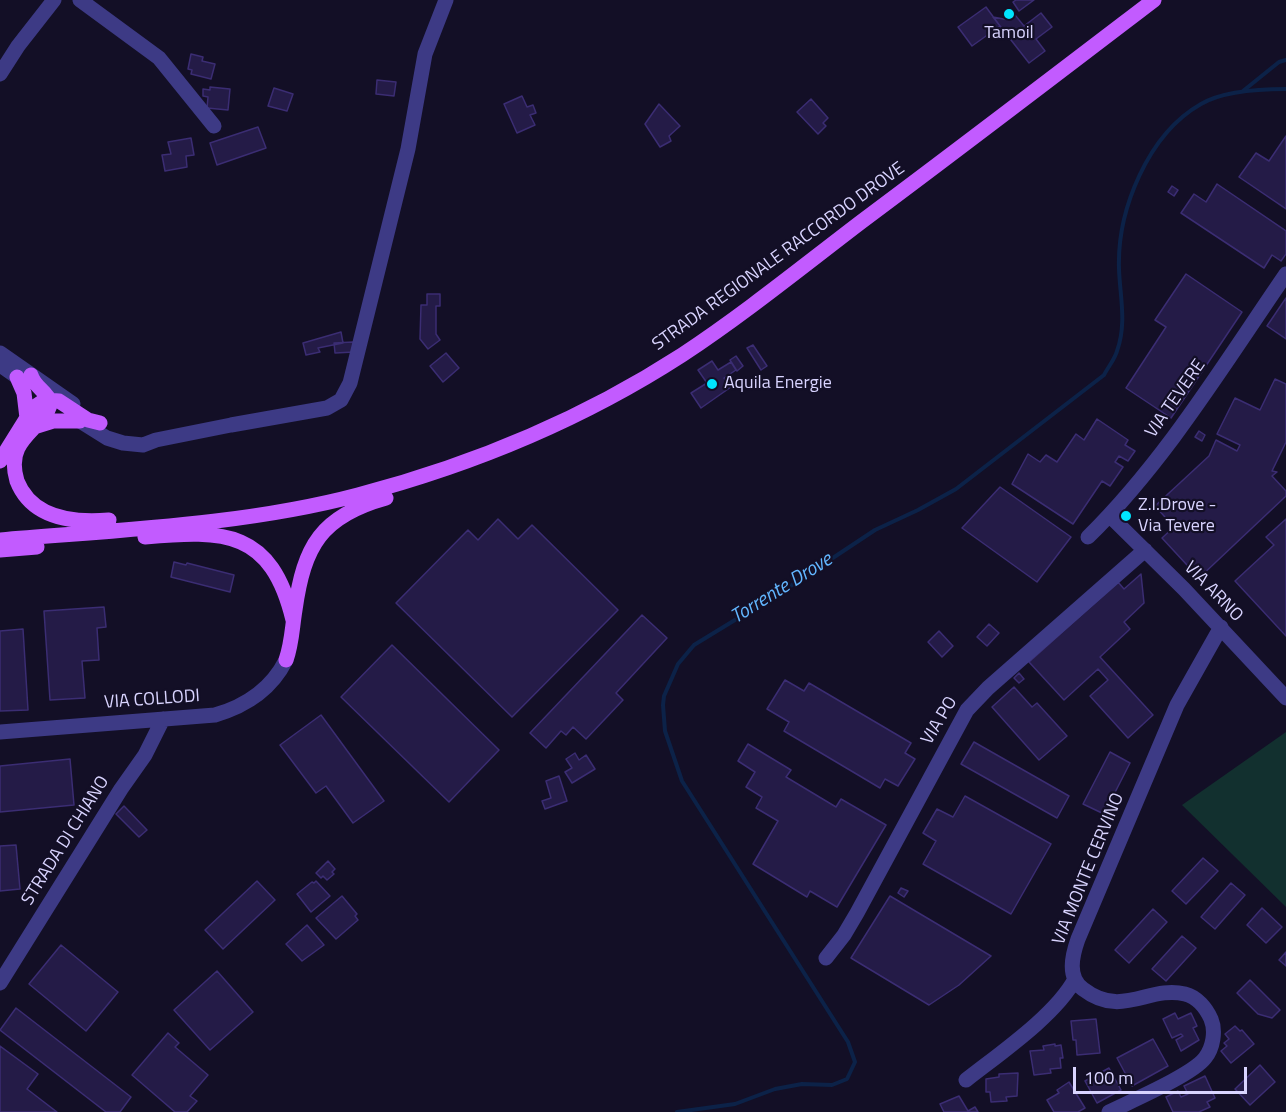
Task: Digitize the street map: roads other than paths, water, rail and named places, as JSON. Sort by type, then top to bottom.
[{"type":"main road","name":"STRADA REGIONALE RACCORDO DROVE","points":[[0,540],[222,519],[300,508],[399,484],[487,454],[577,414],[682,355],[926,174],[1154,0]]},
{"type":"main road","points":[[23,373],[50,399],[60,402],[88,420],[100,423]]},
{"type":"main road","points":[[23,373],[24,393],[32,422]]},
{"type":"main road","points":[[50,399],[36,405],[32,422],[19,447],[15,470],[21,490],[28,499],[42,511],[53,516],[75,521],[95,521],[256,506],[300,508]]},
{"type":"main road","points":[[0,461],[32,422],[81,421]]},
{"type":"main road","points":[[286,660],[291,643],[300,580],[306,559],[317,540],[334,522],[363,505],[456,475],[487,454]]},
{"type":"main road","points":[[0,550],[187,534],[224,536],[243,543],[269,564],[285,592],[293,620]]},
{"type":"street","points":[[0,74],[18,46],[54,0]]},
{"type":"street","points":[[80,0],[159,58],[214,126]]},
{"type":"street","points":[[50,399],[103,436],[123,443],[143,445],[156,440],[327,408],[341,400],[350,383],[388,234],[408,149],[425,54],[446,0]]},
{"type":"street","name":"VIA TEVERE","points":[[1088,537],[1110,516],[1167,446],[1286,274]]},
{"type":"street","points":[[0,353],[23,373]]},
{"type":"street","points":[[0,359],[100,423],[126,436],[156,440]]},
{"type":"street","points":[[0,365],[23,373]]},
{"type":"street","name":"VIA ARNO","points":[[1110,516],[1221,627],[1286,698]]},
{"type":"street","name":"VIA PO","points":[[826,958],[852,923],[968,710],[988,688],[1145,550]]},
{"type":"street","name":"VIA MONTE CERVINO","points":[[1075,979],[1072,964],[1078,939],[1177,705],[1221,627]]},
{"type":"street","name":"VIA COLLODI","points":[[0,732],[208,716],[239,706],[257,696],[268,686],[286,660]]},
{"type":"street","name":"STRADA DI CHIANO","points":[[0,983],[145,755],[164,719]]},
{"type":"street","points":[[966,1080],[1051,1010],[1075,979],[1089,993],[1113,1002],[1132,1001],[1170,993],[1187,995],[1203,1006],[1213,1025],[1211,1047],[1200,1064],[1109,1112]]},
{"type":"waterway","points":[[1243,91],[1279,62],[1286,60]]},
{"type":"waterway","name":"Torrente Drove","points":[[677,1112],[735,1104],[775,1089],[802,1084],[832,1085],[847,1079],[855,1062],[848,1042],[682,781],[665,731],[663,705],[664,696],[678,664],[694,645],[789,587],[875,530],[956,489],[1104,375],[1116,354],[1122,330],[1119,269],[1124,223],[1130,199],[1151,154],[1182,117],[1201,104],[1220,96],[1242,92],[1286,89]]},
{"type":"place","name":"Tamoil","points":[[1009,14]]},
{"type":"place","name":"Aquila Energie","points":[[712,384]]},
{"type":"place","name":"Z.I.Drove - Via Tevere","points":[[1126,516]]}]
